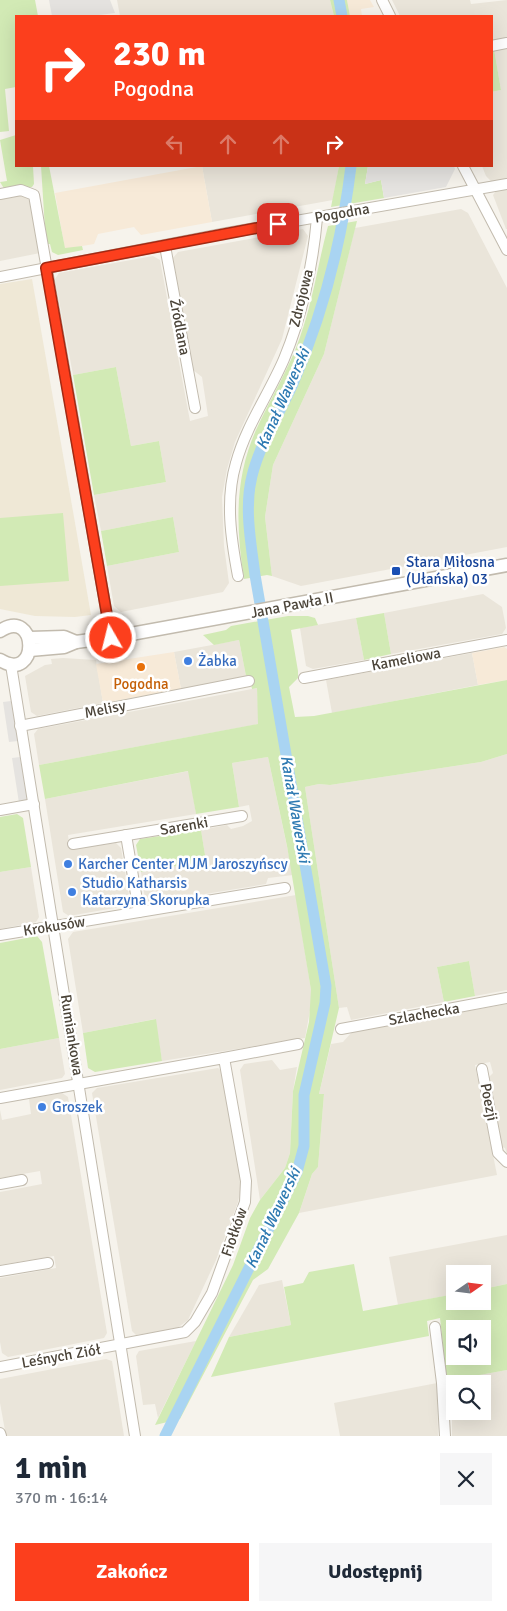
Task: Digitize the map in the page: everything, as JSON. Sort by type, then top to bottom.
[{"type":"street","points":[[382,0],[390,15]]},
{"type":"street","points":[[493,46],[507,43]]},
{"type":"street","points":[[464,167],[507,250]]},
{"type":"street","name":"Pogodna","points":[[0,277],[507,184]]},
{"type":"street","points":[[0,194],[21,190],[34,195],[111,638]]},
{"type":"street","name":"Zdrojowa","points":[[238,576],[232,542],[229,505],[236,463],[287,350],[301,307],[317,218]]},
{"type":"street","name":"Źródlana","points":[[165,246],[196,408]]},
{"type":"street","name":"Jana Pawła II","points":[[30,644],[64,637],[76,642],[111,638],[507,568]]},
{"type":"street","points":[[0,630],[16,627],[26,633],[30,644],[23,661],[5,662]]},
{"type":"street","name":"Kameliowa","points":[[304,678],[507,640]]},
{"type":"street","name":"Rumiankowa","points":[[5,662],[20,726],[34,804],[122,1345],[135,1436]]},
{"type":"street","name":"Melisy","points":[[20,726],[249,681]]},
{"type":"street","points":[[0,810],[34,804]]},
{"type":"street","name":"Sarenki","points":[[73,844],[242,816]]},
{"type":"street","points":[[126,835],[139,912]]},
{"type":"street","name":"Krokusów","points":[[0,935],[285,888]]},
{"type":"street","name":"Szlachecka","points":[[341,1029],[507,998]]},
{"type":"street","points":[[0,1098],[298,1044]]},
{"type":"street","name":"Fiołków","points":[[122,1345],[185,1332],[195,1322],[212,1293],[234,1237],[245,1202],[246,1181],[224,1058]]},
{"type":"street","name":"Poezji","points":[[482,1069],[498,1153],[507,1162]]},
{"type":"street","points":[[0,1184],[22,1180]]},
{"type":"street","points":[[0,1271],[48,1263]]},
{"type":"street","points":[[435,1327],[442,1383],[445,1436]]},
{"type":"street","name":"Leśnych Ziół","points":[[0,1367],[122,1345]]},
{"type":"shaded area","points":[[49,0],[110,0],[115,13],[99,15],[52,15]]},
{"type":"shaded area","points":[[117,0],[330,0],[334,15],[120,15]]},
{"type":"shaded area","points":[[347,0],[370,0],[374,7],[361,9],[362,15],[350,15]]},
{"type":"shaded area","points":[[392,0],[470,0],[471,4],[507,0],[507,38],[493,41],[493,15],[400,15]]},
{"type":"shaded area","points":[[507,46],[507,180],[492,182],[486,176],[482,167],[493,167],[493,92],[501,90],[494,49]]},
{"type":"shaded area","points":[[202,167],[339,167],[333,200],[212,222]]},
{"type":"shaded area","points":[[202,167],[212,222],[141,235],[134,227],[98,234],[94,244],[65,249],[55,193]]},
{"type":"shaded area","points":[[368,167],[454,167],[455,169],[446,187],[384,198],[381,180],[365,184]]},
{"type":"shaded area","points":[[28,187],[40,253],[0,261],[0,190]]},
{"type":"shaded area","points":[[507,189],[506,229],[493,195],[496,191]]},
{"type":"shaded area","points":[[461,209],[468,213],[507,288],[507,547],[301,586],[272,576],[265,517],[273,465],[324,354],[355,228]]},
{"type":"shaded area","points":[[303,229],[308,236],[282,339],[235,442],[227,469],[222,497],[224,546],[229,583],[223,592],[121,612],[114,606],[107,566],[179,552],[173,517],[101,531],[94,495],[166,482],[159,441],[131,446],[116,367],[73,375],[55,279],[59,273],[153,256],[160,260],[190,421],[208,416],[202,377],[193,370],[173,258],[178,252]]},
{"type":"shaded area","points":[[32,279],[91,615],[75,617],[35,616],[0,609],[0,284]]},
{"type":"shaded area","points":[[483,594],[502,607],[506,628],[502,634],[391,654],[384,613]]},
{"type":"shaded area","points":[[356,618],[364,660],[313,669],[306,666],[300,628]]},
{"type":"shaded area","points":[[239,640],[246,676],[181,689],[174,652]]},
{"type":"shaded area","points":[[504,647],[507,649],[507,680],[478,685],[472,653]]},
{"type":"shaded area","points":[[174,652],[181,689],[103,703],[96,664]]},
{"type":"shaded area","points":[[472,653],[478,685],[332,713],[326,680]]},
{"type":"shaded area","points":[[51,659],[96,660],[103,703],[37,716],[31,712],[25,676],[45,665],[52,664]]},
{"type":"shaded area","points":[[257,688],[259,724],[39,765],[34,734],[38,729]]},
{"type":"shaded area","points":[[11,701],[18,741],[9,742],[3,702]]},
{"type":"shaded area","points":[[507,754],[507,990],[475,996],[469,961],[437,967],[444,1002],[351,1020],[347,1007],[339,1008],[305,787],[319,784],[330,785],[481,762]]},
{"type":"shaded area","points":[[20,757],[28,802],[19,803],[12,758]]},
{"type":"shaded area","points":[[268,757],[293,875],[268,878],[266,884],[150,903],[145,899],[141,872],[206,861],[201,830],[227,825],[231,829],[252,821],[249,805],[239,807],[232,763]]},
{"type":"shaded area","points":[[189,771],[196,814],[68,835],[70,849],[116,843],[121,848],[130,901],[126,906],[69,916],[63,912],[45,799]]},
{"type":"shaded area","points":[[31,867],[39,917],[36,922],[0,929],[0,872]]},
{"type":"shaded area","points":[[296,895],[311,990],[311,1005],[305,1038],[162,1061],[155,1019],[83,1033],[68,939],[73,932]]},
{"type":"shaded area","points":[[507,1004],[507,1154],[505,1148],[502,1147],[488,1078],[493,1073],[490,1062],[475,1065],[497,1175],[299,1213],[312,1174],[318,1167],[324,1094],[319,1094],[331,1044],[343,1042],[352,1032]]},
{"type":"shaded area","points":[[59,1038],[65,1074],[62,1078],[0,1090],[0,1049]]},
{"type":"shaded area","points":[[272,1060],[280,1070],[297,1067],[293,1091],[290,1153],[285,1168],[260,1200],[240,1070],[244,1064]]},
{"type":"shaded area","points":[[218,1068],[224,1073],[240,1171],[241,1187],[238,1202],[216,1260],[188,1320],[176,1329],[136,1335],[132,1331],[92,1093],[97,1088]]},
{"type":"shaded area","points":[[62,1093],[68,1097],[107,1333],[104,1338],[8,1357],[2,1353],[0,1342],[0,1278],[56,1268],[54,1256],[0,1265],[0,1192],[42,1184],[40,1171],[0,1178],[0,1110],[2,1120],[31,1114],[29,1099]]},
{"type":"shaded area","points":[[507,1235],[507,1284],[491,1287],[491,1265],[446,1265],[446,1296],[398,1305],[389,1257]]},
{"type":"shaded area","points":[[282,1280],[291,1325],[229,1337],[259,1285]]},
{"type":"shaded area","points":[[196,1341],[158,1418],[155,1404],[143,1405],[136,1356],[139,1351]]},
{"type":"shaded area","points":[[106,1359],[112,1361],[124,1436],[6,1436],[0,1403],[0,1379]]},
{"type":"shaded area","points":[[507,1370],[507,1436],[452,1436],[452,1420],[491,1420],[491,1375],[480,1375]]},
{"type":"shaded area","points":[[437,1383],[438,1436],[340,1436],[334,1403]]},
{"type":"green space","points":[[0,0],[35,0],[38,15],[15,15],[15,87],[5,89],[9,131],[0,132]]},
{"type":"green space","points":[[330,0],[347,0],[350,15],[334,15]]},
{"type":"green space","points":[[493,49],[494,49],[501,90],[493,92]]},
{"type":"green space","points":[[15,135],[15,167],[33,167],[34,184],[32,187],[5,190],[0,182],[7,181],[0,140]]},
{"type":"green space","points":[[41,167],[49,167],[65,248],[82,246],[83,250],[58,255],[52,252],[50,244],[46,244]]},
{"type":"green space","points":[[339,167],[368,167],[365,184],[381,180],[384,198],[331,207]]},
{"type":"green space","points":[[357,221],[324,354],[273,465],[265,517],[272,576],[267,575],[244,579],[238,522],[240,485],[249,448],[261,418],[300,337],[328,226]]},
{"type":"green space","points":[[116,367],[131,446],[159,441],[166,482],[94,495],[73,375]]},
{"type":"green space","points":[[63,513],[69,581],[0,586],[0,518]]},
{"type":"green space","points":[[173,517],[179,552],[107,566],[101,531]]},
{"type":"green space","points":[[384,613],[391,654],[364,660],[356,618]]},
{"type":"green space","points":[[288,616],[315,618],[318,625],[291,630],[298,671],[298,678],[289,687],[295,717],[314,716],[507,680],[507,754],[481,762],[330,785],[319,784],[305,787],[339,1008],[319,1094],[324,1094],[318,1167],[312,1174],[299,1213],[268,1269],[253,1280],[180,1419],[155,1425],[233,1265],[250,1218],[260,1200],[285,1168],[290,1153],[293,1091],[309,1022],[311,990],[287,846],[268,757],[232,763],[239,807],[196,814],[188,771],[45,799],[39,765],[258,724],[257,688],[252,689],[249,675],[246,676],[239,640],[214,645],[203,635],[226,630],[231,626]]},
{"type":"green space","points":[[17,814],[23,818],[31,867],[0,872],[0,817]]},
{"type":"green space","points":[[201,830],[206,861],[141,872],[136,845],[140,839]]},
{"type":"green space","points":[[37,936],[42,942],[59,1038],[0,1049],[0,943]]},
{"type":"green space","points":[[469,961],[475,996],[444,1002],[437,967]]},
{"type":"green space","points":[[156,1019],[162,1061],[95,1072],[88,1068],[83,1033]]},
{"type":"green space","points":[[354,1264],[363,1311],[446,1296],[446,1310],[491,1310],[491,1287],[507,1284],[507,1370],[480,1375],[446,1375],[440,1318],[427,1321],[429,1336],[211,1377],[229,1337],[291,1325],[284,1287],[303,1283],[309,1272]]},
{"type":"waterway","name":"Kanał Wawerski","points":[[339,0],[342,15]]},
{"type":"waterway","name":"Kanał Wawerski","points":[[165,1436],[297,1172],[304,1146],[304,1095],[325,1003],[326,986],[255,575],[248,513],[250,488],[255,464],[292,386],[313,333],[336,250],[351,167]]},
{"type":"place","name":"Stara Miłosna (Ułańska) 03","points":[[396,571]]},
{"type":"place","name":"Żabka","points":[[188,661]]},
{"type":"place","name":"Pogodna","points":[[141,667]]},
{"type":"place","name":"Karcher Center MJM Jaroszyńscy","points":[[68,864]]},
{"type":"place","name":"Studio Katharsis Katarzyna Skorupka","points":[[72,892]]},
{"type":"place","name":"Groszek","points":[[42,1107]]},
{"type":"route","points":[[111,638],[46,268],[278,224]]}]
